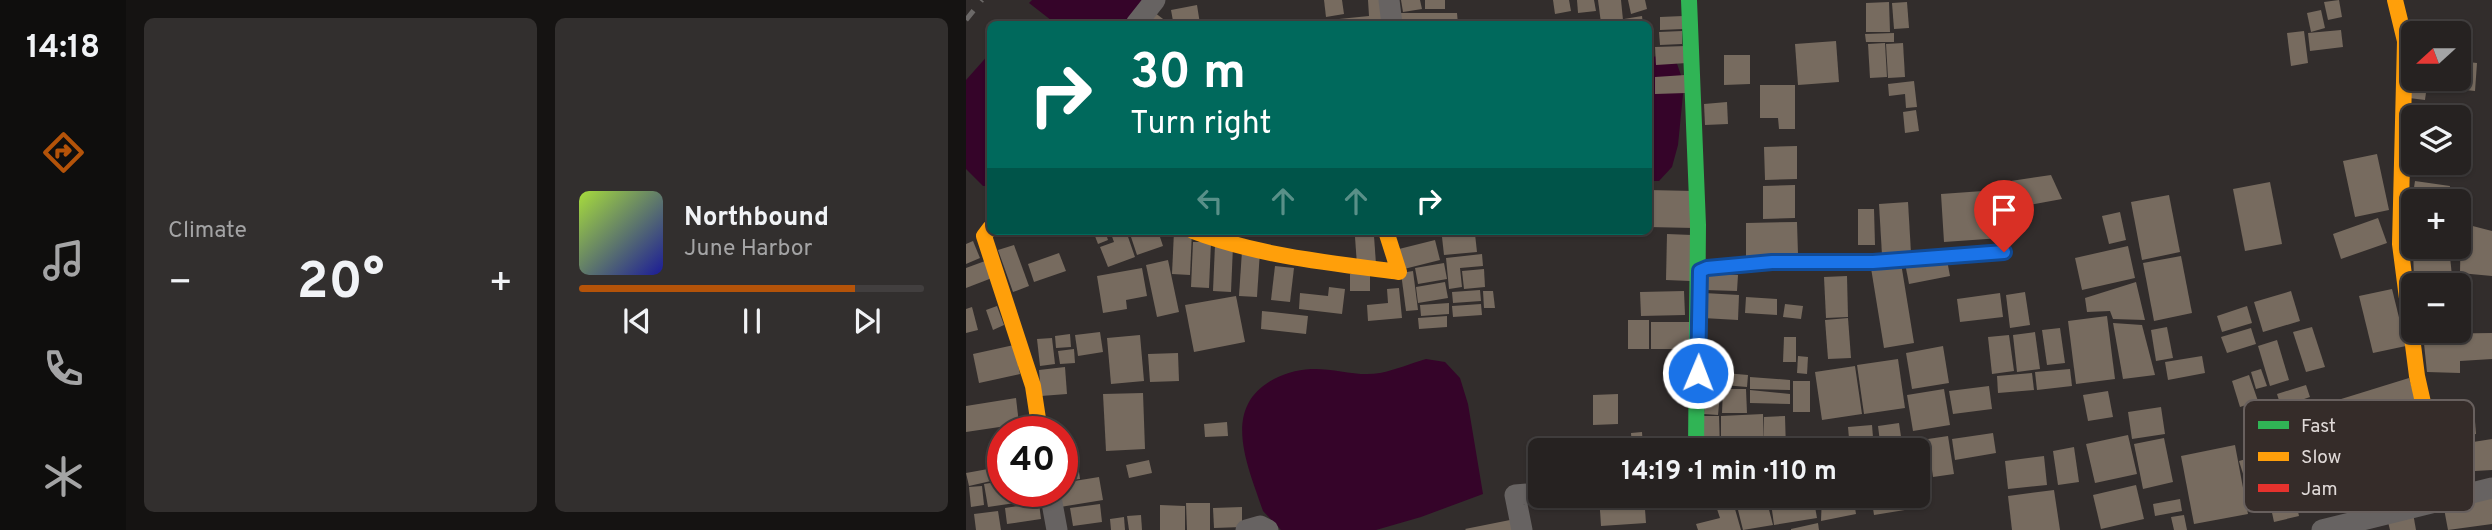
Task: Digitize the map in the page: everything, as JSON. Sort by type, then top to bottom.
[{"type":"street","points":[[1138,21],[1155,0]]},
{"type":"street","points":[[1388,0],[1392,21]]},
{"type":"street","points":[[1689,0],[1697,106],[1700,271],[1696,438]]},
{"type":"street","points":[[2395,0],[2405,41],[2400,244],[2422,400]]},
{"type":"street","points":[[987,232],[984,236],[1033,386],[1038,416]]},
{"type":"street","points":[[1204,235],[1224,243],[1294,258],[1399,272],[1387,235]]},
{"type":"street","points":[[1700,271],[1707,268],[1772,262],[1873,262],[2004,252]]},
{"type":"street","points":[[2474,493],[2492,488]]},
{"type":"street","points":[[1522,530],[1515,495],[1528,494]]},
{"type":"street","points":[[1052,507],[1056,530]]},
{"type":"street","points":[[2322,530],[2396,512]]},
{"type":"street","points":[[1246,530],[1259,526],[1268,530]]},
{"type":"shaded area","points":[[1032,0],[1152,0],[1135,21],[1052,21],[1029,3]]},
{"type":"shaded area","points":[[1674,55],[1684,84],[1678,145],[1672,167],[1659,181],[1652,181],[1652,57]]},
{"type":"shaded area","points":[[987,56],[987,186],[983,186],[966,169],[966,80]]},
{"type":"shaded area","points":[[1426,359],[1445,362],[1460,378],[1468,404],[1483,494],[1376,530],[1281,530],[1263,511],[1243,444],[1245,411],[1253,396],[1271,381],[1299,370],[1320,369],[1371,374]]},
{"type":"building","points":[[1324,0],[1342,0],[1344,14],[1326,17]]},
{"type":"building","points":[[1368,0],[1384,0],[1387,21],[1339,19],[1369,16]]},
{"type":"building","points":[[1401,0],[1420,0],[1422,9],[1403,12]]},
{"type":"building","points":[[1425,0],[1445,0],[1445,9],[1425,9]]},
{"type":"building","points":[[1553,0],[1569,0],[1571,11],[1555,14]]},
{"type":"building","points":[[1577,0],[1594,0],[1596,11],[1578,13]]},
{"type":"building","points":[[1598,0],[1621,0],[1623,20],[1601,21]]},
{"type":"building","points":[[1628,0],[1645,0],[1647,9],[1631,14]]},
{"type":"building","points":[[2339,0],[2342,17],[2328,20],[2324,2]]},
{"type":"building","points":[[1889,2],[1890,32],[1866,32],[1866,3]]},
{"type":"building","points":[[1907,2],[1909,28],[1894,29],[1892,3]]},
{"type":"building","points":[[1197,5],[1200,21],[1173,21],[1171,10]]},
{"type":"building","points":[[1150,9],[1166,21],[1140,21]]},
{"type":"building","points":[[2321,10],[2325,28],[2311,32],[2307,13]]},
{"type":"building","points":[[1398,13],[1457,13],[1458,21],[1398,21]]},
{"type":"building","points":[[1642,16],[1643,21],[1624,21]]},
{"type":"building","points":[[1683,16],[1683,29],[1660,30],[1660,17]]},
{"type":"building","points":[[2341,30],[2343,47],[2310,51],[2308,33]]},
{"type":"building","points":[[1682,31],[1682,44],[1660,45],[1659,32]]},
{"type":"building","points":[[2304,31],[2308,63],[2291,66],[2287,33]]},
{"type":"building","points":[[1894,33],[1894,42],[1866,42],[1865,34]]},
{"type":"building","points":[[1836,41],[1839,82],[1798,85],[1795,44]]},
{"type":"building","points":[[1885,43],[1887,77],[1870,78],[1868,44]]},
{"type":"building","points":[[1903,43],[1905,77],[1888,78],[1886,44]]},
{"type":"building","points":[[1686,46],[1687,63],[1656,65],[1655,47]]},
{"type":"building","points":[[1724,55],[1750,55],[1750,84],[1724,85]]},
{"type":"building","points":[[2471,62],[2477,63],[2475,91],[2471,91]]},
{"type":"building","points":[[1685,75],[1686,93],[1655,94],[1655,77]]},
{"type":"building","points":[[1914,81],[1917,107],[1906,108],[1905,94],[1889,96],[1888,84]]},
{"type":"building","points":[[1760,85],[1795,85],[1795,129],[1779,129],[1778,118],[1760,118]]},
{"type":"building","points":[[2402,91],[2426,91],[2425,100],[2401,97]]},
{"type":"building","points":[[1727,102],[1728,124],[1705,125],[1704,104]]},
{"type":"building","points":[[1916,110],[1919,131],[1905,133],[1903,112]]},
{"type":"building","points":[[1797,146],[1797,179],[1765,180],[1764,147]]},
{"type":"building","points":[[2377,154],[2389,210],[2355,217],[2343,161]]},
{"type":"building","points":[[2051,175],[2062,199],[2003,210],[2004,182]]},
{"type":"building","points":[[2415,181],[2450,186],[2450,189],[2414,189]]},
{"type":"building","points":[[2270,182],[2282,244],[2245,251],[2233,189]]},
{"type":"building","points":[[1795,185],[1795,218],[1763,219],[1763,186]]},
{"type":"building","points":[[1652,190],[1694,191],[1694,228],[1652,227]]},
{"type":"building","points":[[1997,190],[2001,238],[1944,242],[1941,194]]},
{"type":"building","points":[[2169,195],[2180,252],[2142,260],[2131,202]]},
{"type":"building","points":[[1908,202],[1911,253],[1882,255],[1879,204]]},
{"type":"building","points":[[1858,209],[1874,209],[1875,245],[1858,245]]},
{"type":"building","points":[[2120,212],[2126,240],[2109,244],[2102,216]]},
{"type":"building","points":[[2378,218],[2387,243],[2341,259],[2333,234]]},
{"type":"building","points":[[1797,222],[1798,255],[1746,256],[1746,223]]},
{"type":"building","points":[[2471,226],[2492,231],[2492,276],[2460,273],[2460,259],[2471,259]]},
{"type":"building","points":[[1667,234],[1692,235],[1690,281],[1666,280]]},
{"type":"building","points":[[1095,235],[1106,235],[1108,240],[1098,244]]},
{"type":"building","points":[[1111,235],[1127,235],[1135,257],[1108,267],[1100,247],[1114,242]]},
{"type":"building","points":[[1130,235],[1159,235],[1163,246],[1137,255]]},
{"type":"building","points":[[1174,235],[1192,235],[1190,275],[1172,274]]},
{"type":"building","points":[[1475,235],[1477,252],[1444,255],[1442,237]]},
{"type":"building","points":[[1374,236],[1376,264],[1357,265],[1355,237]]},
{"type":"building","points":[[1435,240],[1440,260],[1400,270],[1395,250]]},
{"type":"building","points":[[973,241],[980,258],[966,264],[966,244]]},
{"type":"building","points":[[1193,242],[1211,242],[1209,288],[1191,287]]},
{"type":"building","points":[[1014,245],[1029,286],[1013,292],[998,250]]},
{"type":"building","points":[[1215,245],[1233,246],[1231,292],[1213,291]]},
{"type":"building","points":[[2128,246],[2135,278],[2082,290],[2075,258]]},
{"type":"building","points":[[1242,251],[1260,251],[1257,297],[1239,296]]},
{"type":"building","points":[[1059,253],[1066,271],[1034,282],[1028,264]]},
{"type":"building","points":[[1482,254],[1483,266],[1460,268],[1462,287],[1449,289],[1446,258]]},
{"type":"building","points":[[2181,256],[2192,313],[2154,321],[2143,263]]},
{"type":"building","points":[[2413,259],[2450,259],[2452,273],[2414,273]]},
{"type":"building","points":[[1168,260],[1179,312],[1157,317],[1146,265]]},
{"type":"building","points":[[1947,260],[1950,276],[1909,284],[1905,263]]},
{"type":"building","points":[[985,261],[992,278],[966,288],[966,268]]},
{"type":"building","points":[[1444,263],[1447,279],[1418,284],[1415,268]]},
{"type":"building","points":[[1901,263],[1914,343],[1884,348],[1871,268]]},
{"type":"building","points":[[1275,266],[1294,268],[1290,302],[1271,300]]},
{"type":"building","points":[[1142,268],[1147,296],[1126,300],[1127,309],[1103,313],[1097,276]]},
{"type":"building","points":[[1484,269],[1485,287],[1464,289],[1462,271]]},
{"type":"building","points":[[1413,271],[1418,310],[1406,311],[1401,273]]},
{"type":"building","points":[[1705,273],[1738,275],[1737,291],[1705,290]]},
{"type":"building","points":[[1350,274],[1370,274],[1370,291],[1350,291]]},
{"type":"building","points":[[1847,276],[1848,317],[1826,318],[1824,277]]},
{"type":"building","points":[[1445,282],[1448,298],[1418,303],[1416,287]]},
{"type":"building","points":[[2136,282],[2145,320],[2113,319],[2110,311],[2087,312],[2085,298]]},
{"type":"building","points":[[1329,287],[1345,289],[1342,314],[1299,309],[1300,293],[1328,296]]},
{"type":"building","points":[[1399,288],[1402,318],[1368,321],[1367,305],[1388,303],[1387,289]]},
{"type":"building","points":[[2392,289],[2401,326],[2401,343],[2405,343],[2406,346],[2373,353],[2359,296]]},
{"type":"building","points":[[1480,290],[1481,301],[1453,303],[1452,292]]},
{"type":"building","points":[[1483,291],[1493,291],[1495,308],[1484,308]]},
{"type":"building","points":[[1684,291],[1685,315],[1641,316],[1640,292]]},
{"type":"building","points":[[2291,291],[2300,321],[2263,332],[2254,302]]},
{"type":"building","points":[[2025,292],[2030,325],[2010,328],[2006,295]]},
{"type":"building","points":[[1704,293],[1739,295],[1738,320],[1703,318]]},
{"type":"building","points":[[2000,293],[2003,317],[1960,322],[1957,299]]},
{"type":"building","points":[[1236,296],[1245,342],[1194,352],[1185,305]]},
{"type":"building","points":[[1746,297],[1777,299],[1777,315],[1745,313]]},
{"type":"building","points":[[1449,303],[1449,314],[1421,316],[1420,305]]},
{"type":"building","points":[[1481,304],[1482,315],[1453,317],[1452,306]]},
{"type":"building","points":[[1785,304],[1803,306],[1801,319],[1783,317]]},
{"type":"building","points":[[997,306],[1004,325],[993,330],[986,310]]},
{"type":"building","points":[[2247,306],[2252,323],[2222,332],[2217,316]]},
{"type":"building","points":[[972,307],[978,330],[966,333],[966,309]]},
{"type":"building","points":[[1262,311],[1308,316],[1306,334],[1261,329]]},
{"type":"building","points":[[1447,316],[1447,327],[1419,329],[1418,318]]},
{"type":"building","points":[[2107,316],[2115,379],[2076,384],[2068,321]]},
{"type":"building","points":[[1848,318],[1851,358],[1828,359],[1825,320]]},
{"type":"building","points":[[1628,320],[1649,320],[1649,349],[1628,349]]},
{"type":"building","points":[[1651,322],[1690,322],[1690,349],[1651,349]]},
{"type":"building","points":[[2113,323],[2142,325],[2155,375],[2123,379]]},
{"type":"building","points":[[2167,327],[2173,358],[2156,361],[2151,330]]},
{"type":"building","points":[[2312,327],[2325,367],[2306,372],[2293,332]]},
{"type":"building","points":[[2060,328],[2065,363],[2047,365],[2042,330]]},
{"type":"building","points":[[2251,328],[2256,344],[2227,353],[2221,337]]},
{"type":"building","points":[[1100,332],[1103,352],[1078,356],[1075,335]]},
{"type":"building","points":[[2035,332],[2040,369],[2017,372],[2013,335]]},
{"type":"building","points":[[2471,333],[2492,333],[2492,359],[2460,361],[2460,373],[2427,372],[2424,343],[2471,343]]},
{"type":"building","points":[[1070,334],[1071,347],[1056,348],[1055,336]]},
{"type":"building","points":[[1140,335],[1144,381],[1111,384],[1107,338]]},
{"type":"building","points":[[2009,335],[2014,371],[1992,374],[1988,337]]},
{"type":"building","points":[[1784,337],[1796,337],[1796,362],[1783,362]]},
{"type":"building","points":[[1052,338],[1055,364],[1040,366],[1037,339]]},
{"type":"building","points":[[2277,340],[2289,380],[2270,386],[2258,346]]},
{"type":"building","points":[[1014,345],[1020,374],[979,383],[973,354]]},
{"type":"building","points":[[1943,346],[1949,383],[1912,389],[1906,353]]},
{"type":"building","points":[[1074,349],[1075,363],[1060,364],[1058,351]]},
{"type":"building","points":[[1178,353],[1179,381],[1150,382],[1148,354]]},
{"type":"building","points":[[1798,356],[1808,357],[1807,374],[1797,373]]},
{"type":"building","points":[[2202,356],[2205,373],[2168,380],[2165,362]]},
{"type":"building","points":[[1898,359],[1905,408],[1864,414],[1857,365]]},
{"type":"building","points":[[1855,366],[1862,414],[1822,420],[1815,372]]},
{"type":"building","points":[[1065,367],[1067,394],[1041,396],[1039,370]]},
{"type":"building","points":[[2070,369],[2072,386],[2037,390],[2035,372]]},
{"type":"building","points":[[2261,369],[2267,386],[2256,389],[2251,372]]},
{"type":"building","points":[[1725,373],[1748,375],[1747,387],[1724,385]]},
{"type":"building","points":[[2032,373],[2034,390],[1998,393],[1997,376]]},
{"type":"building","points":[[2249,375],[2258,400],[2244,400],[2244,406],[2240,407],[2232,381]]},
{"type":"building","points":[[1750,377],[1790,380],[1790,390],[1750,389]]},
{"type":"building","points":[[2409,378],[2416,400],[2338,400]]},
{"type":"building","points":[[1706,381],[1721,383],[1718,415],[1704,414]]},
{"type":"building","points":[[1793,381],[1810,381],[1810,412],[1793,412]]},
{"type":"building","points":[[2306,385],[2310,397],[2301,400],[2279,400],[2277,394]]},
{"type":"building","points":[[1989,386],[1992,409],[1953,414],[1949,391]]},
{"type":"building","points":[[1723,389],[1746,389],[1747,413],[1722,413]]},
{"type":"building","points":[[1944,389],[1950,425],[1913,431],[1907,395]]},
{"type":"building","points":[[1750,390],[1790,394],[1790,404],[1750,403]]},
{"type":"building","points":[[2108,391],[2113,417],[2088,421],[2083,395]]},
{"type":"building","points":[[1143,393],[1145,449],[1106,451],[1103,394]]},
{"type":"building","points":[[1618,394],[1618,424],[1593,425],[1593,395]]},
{"type":"building","points":[[1016,398],[1018,416],[987,416],[987,429],[966,432],[966,406]]},
{"type":"building","points":[[2161,407],[2165,434],[2132,439],[2128,412]]},
{"type":"building","points":[[1763,414],[1764,438],[1721,438],[1721,416]]},
{"type":"building","points":[[1698,416],[1719,416],[1720,438],[1699,438]]},
{"type":"building","points":[[1785,416],[1786,438],[1764,438],[1764,417]]},
{"type":"building","points":[[1227,422],[1228,436],[1205,437],[1204,424]]},
{"type":"building","points":[[1899,423],[1901,438],[1880,438],[1878,426]]},
{"type":"building","points":[[1872,425],[1873,438],[1849,438],[1848,427]]},
{"type":"building","points":[[1642,432],[1642,438],[1631,438],[1631,433]]},
{"type":"building","points":[[1993,433],[1996,453],[1955,460],[1952,439]]},
{"type":"building","points":[[2128,435],[2137,474],[2095,483],[2086,444]]},
{"type":"building","points":[[1948,436],[1954,474],[1933,477],[1930,439]]},
{"type":"building","points":[[2164,438],[2173,482],[2143,489],[2134,444]]},
{"type":"building","points":[[2492,439],[2492,470],[2475,471],[2474,442]]},
{"type":"building","points":[[2235,445],[2244,493],[2244,512],[2248,514],[2194,524],[2181,456]]},
{"type":"building","points":[[2074,447],[2079,482],[2058,485],[2053,451]]},
{"type":"building","points":[[2044,456],[2047,485],[2008,489],[2005,461]]},
{"type":"building","points":[[1149,460],[1152,473],[1129,478],[1126,465]]},
{"type":"building","points":[[2244,460],[2244,477],[2239,461]]},
{"type":"building","points":[[987,469],[987,482],[969,486],[966,473]]},
{"type":"building","points":[[1099,477],[1103,500],[1078,504],[1078,480]]},
{"type":"building","points":[[2136,485],[2144,519],[2101,529],[2093,495]]},
{"type":"building","points":[[982,486],[984,505],[971,507],[969,487]]},
{"type":"building","points":[[2054,490],[2060,530],[2012,530],[2008,496]]},
{"type":"building","points":[[2492,493],[2492,524],[2448,530],[2445,512],[2474,512],[2474,497]]},
{"type":"building","points":[[2180,499],[2182,511],[2155,516],[2153,504]]},
{"type":"building","points":[[1186,503],[1210,503],[1210,530],[1187,530]]},
{"type":"building","points":[[1100,504],[1102,522],[1073,526],[1070,508]]},
{"type":"building","points":[[1160,505],[1185,506],[1185,530],[1160,530]]},
{"type":"building","points":[[1040,507],[1041,519],[1007,524],[1005,508]]},
{"type":"building","points":[[1242,507],[1242,527],[1214,528],[1213,508]]},
{"type":"building","points":[[1600,508],[1645,508],[1646,523],[1601,526]]},
{"type":"building","points":[[1717,508],[1735,508],[1741,530],[1698,530],[1696,524],[1720,518]]},
{"type":"building","points":[[1769,508],[1773,525],[1743,530],[1738,510]]},
{"type":"building","points":[[1772,508],[1815,508],[1817,518],[1774,525]]},
{"type":"building","points":[[1822,508],[1855,508],[1856,514],[1821,521]]},
{"type":"building","points":[[1873,508],[1911,508],[1911,509],[1874,515]]},
{"type":"building","points":[[998,511],[1001,530],[976,530],[974,514]]},
{"type":"building","points":[[2272,512],[2298,512],[2299,516],[2274,522]]},
{"type":"building","points":[[2413,513],[2416,530],[2390,530],[2387,518]]},
{"type":"building","points":[[1141,515],[1142,530],[1129,530],[1127,516]]},
{"type":"building","points":[[2184,515],[2187,530],[2174,530],[2171,517]]},
{"type":"building","points":[[1124,517],[1125,530],[1111,530],[1110,519]]},
{"type":"building","points":[[1510,520],[1513,530],[1465,529]]},
{"type":"building","points":[[1818,523],[1819,530],[1791,530],[1791,529]]},
{"type":"railway","points":[[966,20],[982,0]]},
{"type":"traffic: fast","points":[[1689,0],[1698,225],[1696,438]]},
{"type":"traffic: slow","points":[[2395,0],[2405,41],[2400,244],[2422,400]]},
{"type":"traffic: slow","points":[[987,232],[984,236],[1033,386],[1038,416]]},
{"type":"traffic: slow","points":[[1204,235],[1269,253],[1399,272],[1387,235]]},
{"type":"traffic: jam","points":[[1700,271],[1707,268],[1772,262],[1873,262],[2004,252]]},
{"type":"route","points":[[1698,373],[1700,271],[1707,268],[1772,262],[1873,262],[2004,252]]}]
